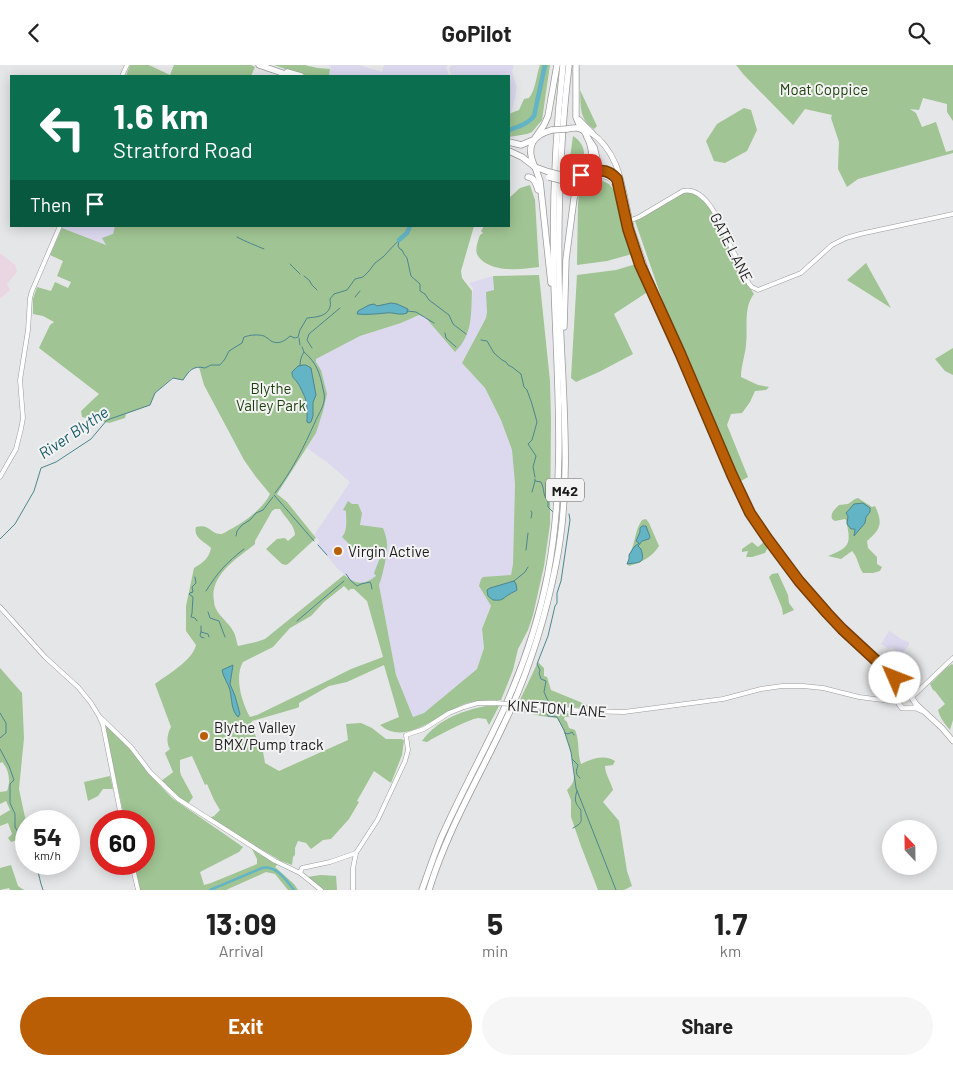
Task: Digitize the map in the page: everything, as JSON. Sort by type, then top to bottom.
[{"type":"highway","points":[[259,65],[288,75]]},
{"type":"highway","points":[[269,65],[298,75]]},
{"type":"highway","points":[[554,294],[538,176],[530,153],[534,139],[548,116],[557,65]]},
{"type":"highway","name":"M42","points":[[422,890],[441,839],[518,676],[540,608],[548,573],[559,476],[554,294],[554,186],[563,65]]},
{"type":"highway","name":"M42","points":[[429,890],[452,828],[524,679],[548,603],[556,563],[563,518],[566,473],[560,314],[559,210],[564,101],[568,65]]},
{"type":"highway","points":[[564,393],[565,273],[569,227],[575,193],[592,159],[590,135],[582,129],[576,120],[576,65]]},
{"type":"highway","points":[[510,151],[549,175],[574,181],[592,172],[597,155],[590,135],[576,113]]},
{"type":"highway","points":[[510,142],[521,145],[542,133],[552,130],[582,129]]},
{"type":"highway","points":[[542,206],[535,182],[531,177],[528,177],[549,175]]},
{"type":"main road","points":[[590,135],[605,147],[617,166],[624,191],[628,221]]},
{"type":"main road","points":[[592,172],[604,171],[614,176],[618,183],[622,206]]},
{"type":"main road","points":[[584,176],[603,175],[612,179],[616,185],[640,265],[750,513],[799,581],[842,629],[892,675],[902,695]]},
{"type":"main road","points":[[912,702],[907,709],[900,707],[898,702],[902,695],[908,694],[912,702],[942,727],[953,741]]},
{"type":"street","name":"GATE LANE","points":[[628,221],[683,191],[688,189],[693,191],[710,205],[718,217],[749,284],[758,290],[801,273],[832,245],[846,238],[953,214]]},
{"type":"street","points":[[0,477],[16,449],[22,429],[20,380],[28,330],[30,298],[60,227]]},
{"type":"street","points":[[0,607],[45,657],[78,687],[104,724],[131,747],[150,772],[178,799],[278,863],[300,873],[321,890]]},
{"type":"street","points":[[912,702],[953,658]]},
{"type":"street","name":"KINETON LANE","points":[[356,853],[378,819],[406,761],[408,750],[406,735],[424,729],[449,713],[478,703],[583,711],[624,712],[723,699],[782,685],[823,688],[860,697],[898,702]]},
{"type":"street","points":[[104,724],[120,810]]},
{"type":"street","points":[[293,869],[330,862],[356,853]]},
{"type":"street","points":[[353,890],[353,868],[356,853]]},
{"type":"street","points":[[300,873],[302,868]]},
{"type":"street","points":[[135,875],[138,890]]},
{"type":"shaded area","points":[[328,65],[359,65],[382,72],[384,65],[447,65],[449,75],[329,75],[331,66]]},
{"type":"shaded area","points":[[451,65],[514,65],[512,71],[517,88],[511,113],[510,75],[452,75],[449,69]]},
{"type":"shaded area","points":[[62,227],[178,227],[120,250]]},
{"type":"shaded area","points":[[0,253],[15,265],[17,272],[7,284],[10,290],[0,299]]},
{"type":"shaded area","points":[[493,276],[494,290],[486,318],[462,363],[485,388],[501,420],[512,450],[515,484],[513,564],[511,575],[483,577],[479,586],[491,606],[482,629],[484,648],[477,669],[424,713],[413,717],[396,675],[379,585],[360,584],[352,581],[337,568],[317,544],[320,542],[314,535],[350,482],[307,448],[316,433],[321,370],[316,359],[360,336],[401,323],[419,315],[425,317],[455,352],[470,324],[473,288],[469,283]]},
{"type":"shaded area","points":[[889,631],[909,642],[909,645],[901,655],[891,647],[889,649],[881,644]]},
{"type":"green space","points":[[130,65],[149,65],[170,75],[126,75]]},
{"type":"green space","points":[[174,65],[251,65],[255,67],[251,75],[170,75]]},
{"type":"green space","points":[[274,65],[305,65],[330,69],[329,75],[303,75]]},
{"type":"green space","points":[[540,65],[550,65],[542,120],[532,132],[510,137],[510,114],[519,110],[524,99],[529,98],[535,87]]},
{"type":"green space","name":"Moat Coppice","points":[[736,65],[953,65],[953,121],[947,112],[947,104],[923,98],[919,110],[910,109],[916,113],[922,127],[936,122],[946,152],[953,150],[953,153],[858,179],[847,187],[838,169],[839,142],[831,118],[832,115],[805,109],[793,125]]},
{"type":"green space","points":[[580,90],[597,126],[594,129],[583,117]]},
{"type":"green space","points":[[744,108],[751,110],[757,130],[747,151],[725,163],[714,161],[706,141],[717,124]]},
{"type":"green space","points":[[573,136],[581,143],[584,157],[579,171],[568,173]]},
{"type":"green space","points":[[601,180],[609,184],[614,190],[632,254],[607,261],[577,265],[579,193],[585,185],[592,181]]},
{"type":"green space","points":[[530,185],[535,200],[539,267],[504,269],[495,267],[482,261],[476,252],[480,235],[483,233],[481,231],[483,227],[510,227],[510,197],[520,188]]},
{"type":"green space","points":[[688,191],[695,194],[708,205],[746,282],[754,294],[748,305],[746,345],[741,377],[758,385],[769,387],[766,390],[755,391],[742,413],[731,414],[727,425],[748,477],[739,482],[670,322],[635,221]]},
{"type":"green space","name":"Blythe Valley Park","points":[[115,227],[474,227],[461,271],[462,278],[472,291],[470,323],[461,345],[455,352],[425,317],[419,315],[401,323],[360,336],[316,359],[327,394],[323,411],[316,433],[277,494],[287,502],[316,538],[288,564],[282,564],[266,549],[277,539],[285,538],[288,541],[295,535],[295,531],[280,509],[275,509],[272,511],[255,544],[233,561],[220,575],[214,592],[216,608],[234,633],[238,646],[265,639],[344,575],[360,583],[376,576],[374,573],[381,555],[380,552],[370,551],[362,557],[342,537],[346,525],[346,511],[343,510],[348,501],[352,504],[358,504],[362,513],[360,525],[383,528],[386,536],[387,553],[379,585],[396,675],[413,717],[424,713],[477,669],[484,648],[482,629],[491,606],[479,586],[481,579],[483,577],[511,575],[513,564],[515,484],[512,450],[501,420],[485,388],[462,363],[486,318],[486,292],[494,290],[493,276],[539,275],[550,381],[550,524],[544,566],[533,615],[518,649],[513,670],[501,700],[467,703],[411,731],[390,731],[380,725],[399,717],[384,665],[347,682],[329,686],[299,703],[297,708],[252,721],[257,740],[262,746],[265,763],[279,771],[348,740],[346,724],[361,723],[372,728],[386,739],[404,740],[402,755],[391,783],[374,771],[349,819],[331,839],[323,840],[311,849],[306,843],[298,841],[292,865],[281,861],[209,818],[220,810],[207,784],[205,785],[192,756],[180,760],[181,775],[193,797],[188,804],[161,781],[173,772],[165,753],[170,749],[168,738],[171,727],[155,684],[185,662],[194,651],[196,645],[186,631],[186,606],[194,568],[205,560],[211,548],[198,537],[195,531],[196,527],[201,526],[215,533],[222,534],[252,515],[263,505],[270,494],[244,460],[204,385],[199,367],[190,370],[183,380],[172,378],[155,393],[150,405],[126,414],[125,418],[109,423],[82,417],[81,411],[99,394],[39,348],[50,325],[54,322],[43,316],[33,314],[33,299],[37,287],[51,291],[55,282],[68,288],[71,282],[57,276],[63,261],[50,255],[62,228],[106,245],[102,238],[113,234]],"holes":[[[344,586],[349,591],[354,589],[367,601],[383,657],[351,669],[250,717],[240,690],[239,675],[243,662],[273,647],[290,628],[311,616],[324,602]]]},
{"type":"green space","points":[[866,263],[891,308],[847,280]]},
{"type":"green space","points":[[636,264],[649,291],[614,314],[633,354],[576,382],[571,378],[577,275],[616,270]]},
{"type":"green space","points":[[953,348],[953,375],[945,371],[935,359]]},
{"type":"green space","points":[[858,498],[872,507],[875,506],[880,521],[878,529],[867,541],[868,548],[877,557],[877,564],[882,567],[880,571],[873,573],[863,573],[852,551],[841,559],[828,556],[845,547],[849,539],[846,520],[835,521],[832,519],[832,513],[839,505],[848,504]]},
{"type":"green space","points":[[646,519],[659,546],[646,559],[629,566],[627,564],[629,555],[638,529],[642,520]]},
{"type":"green space","points":[[762,538],[765,538],[770,546],[765,553],[746,557],[748,551],[742,552],[742,549],[752,542],[758,547],[764,542]]},
{"type":"green space","points":[[778,573],[788,595],[789,603],[794,610],[783,615],[769,577],[772,574]]},
{"type":"green space","points":[[538,662],[544,668],[544,676],[547,677],[551,690],[597,709],[519,702]]},
{"type":"green space","points":[[952,664],[953,720],[950,730],[941,718],[938,710],[945,704],[930,684]]},
{"type":"green space","points":[[0,668],[22,693],[24,738],[19,789],[23,810],[15,810],[15,841],[11,842],[8,838],[12,834],[8,823],[0,826],[0,816],[10,810],[6,801],[0,804],[0,792],[7,791],[9,780],[6,768],[2,762],[0,763]]},
{"type":"green space","points":[[486,706],[499,706],[489,725],[486,719],[478,718],[444,732],[427,742],[422,741],[435,727],[450,717]]},
{"type":"green space","points":[[522,708],[577,714],[578,716],[565,717],[564,719],[569,728],[575,730],[581,764],[593,759],[602,758],[615,761],[613,765],[605,766],[613,790],[603,802],[619,821],[627,871],[632,886],[624,890],[598,890],[571,817],[571,800],[567,790],[572,784],[574,770],[564,731],[557,718],[518,711]]},
{"type":"green space","points":[[107,726],[124,742],[152,777],[172,798],[243,847],[239,852],[200,872],[204,885],[257,864],[257,859],[251,847],[278,864],[275,867],[298,890],[288,890],[275,874],[266,872],[226,890],[140,890],[137,875],[155,875],[155,810],[123,810],[105,728]]},
{"type":"green space","points":[[110,776],[113,789],[103,789],[98,796],[88,801],[84,782]]},
{"type":"green space","points":[[11,865],[18,886],[24,890],[10,890],[9,888],[0,890],[0,868]]},
{"type":"green space","points":[[321,875],[336,876],[337,890],[323,890],[307,877]]},
{"type":"water","points":[[391,303],[408,309],[407,313],[357,314],[358,311],[369,305],[374,304],[377,306]]},
{"type":"water","points":[[306,365],[311,368],[316,395],[313,402],[313,416],[309,423],[307,422],[305,396],[292,374],[298,366]]},
{"type":"water","points":[[863,503],[870,508],[870,512],[866,517],[865,523],[854,536],[855,529],[851,529],[847,524],[848,516],[846,513],[854,504]]},
{"type":"water","points":[[642,526],[646,526],[650,537],[642,541],[638,546],[641,549],[642,560],[638,563],[627,564],[629,555],[639,543],[636,541]]},
{"type":"water","points":[[514,581],[517,590],[503,599],[493,600],[488,596],[487,590],[490,588]]},
{"type":"water","points":[[233,665],[230,684],[240,714],[238,717],[233,708],[230,690],[222,670]]},
{"type":"waterway","name":"River Blythe","points":[[510,130],[526,123],[534,116],[545,65]]},
{"type":"waterway","name":"River Blythe","points":[[399,240],[407,233],[410,227]]},
{"type":"waterway","points":[[237,237],[264,249]]},
{"type":"waterway","name":"River Blythe","points":[[0,539],[15,524],[34,491],[41,468],[56,462],[91,439],[107,420],[150,405],[155,393],[173,378],[183,380],[189,371],[194,368],[220,365],[229,351],[242,343],[244,337],[262,335],[276,343],[284,341],[290,336],[298,337],[307,318],[326,313],[330,307],[330,299],[334,294],[347,290],[355,279],[363,277],[399,240]]},
{"type":"waterway","points":[[399,241],[398,246],[407,258],[411,276],[420,284],[420,291],[449,315],[453,324],[466,334]]},
{"type":"waterway","points":[[290,264],[300,274]]},
{"type":"waterway","points":[[304,276],[317,290]]},
{"type":"waterway","points":[[355,297],[360,291]]},
{"type":"waterway","points":[[312,348],[307,340],[309,334],[340,308]]},
{"type":"waterway","points":[[407,311],[416,312],[434,323]]},
{"type":"waterway","points":[[445,333],[446,338],[456,347]]},
{"type":"waterway","points":[[299,338],[300,345]]},
{"type":"waterway","points":[[481,340],[487,341],[494,353],[521,374],[537,422],[532,440],[528,444],[536,456],[533,467],[535,477]]},
{"type":"waterway","points":[[300,366],[304,352],[302,347]]},
{"type":"waterway","points":[[275,493],[297,459],[322,409],[324,401],[321,378],[312,360],[304,352]]},
{"type":"waterway","points":[[535,479],[535,481],[541,482],[548,501],[548,507],[553,512]]},
{"type":"waterway","points":[[532,492],[535,481]]},
{"type":"waterway","points":[[274,495],[314,541]]},
{"type":"waterway","points":[[236,536],[237,531],[242,525],[256,513],[263,510],[273,497]]},
{"type":"waterway","points":[[531,511],[531,518]]},
{"type":"waterway","points":[[548,701],[544,692],[546,681],[541,679],[537,664],[548,636],[557,603],[557,593],[561,581],[570,520],[569,514]]},
{"type":"waterway","points":[[526,550],[528,533]]},
{"type":"waterway","points":[[318,545],[327,555]]},
{"type":"waterway","points":[[206,591],[223,568],[244,549]]},
{"type":"waterway","points":[[514,581],[528,567]]},
{"type":"waterway","points":[[346,574],[357,586],[370,582],[372,589]]},
{"type":"waterway","points":[[195,577],[196,583],[192,587],[193,592],[189,594],[193,597],[191,617],[197,621]]},
{"type":"waterway","points":[[297,621],[344,581]]},
{"type":"waterway","points":[[208,612],[210,618],[219,621],[225,637]]},
{"type":"waterway","points":[[201,626],[201,632],[208,634],[209,637]]},
{"type":"waterway","points":[[201,632],[200,635],[204,638]]},
{"type":"waterway","points":[[0,713],[6,723],[6,733],[0,738]]},
{"type":"waterway","points":[[547,714],[548,716],[557,717],[564,730],[571,752],[576,788],[616,890]]},
{"type":"waterway","points":[[565,733],[572,732],[574,735]]},
{"type":"waterway","points":[[0,749],[14,780],[10,784],[10,803],[15,814]]},
{"type":"waterway","points":[[572,759],[578,765],[576,773],[580,778]]},
{"type":"waterway","points":[[573,828],[581,821],[581,810],[576,801],[577,791]]},
{"type":"waterway","points":[[210,890],[262,868],[276,871],[294,890]]},
{"type":"waterway","points":[[39,875],[43,890]]},
{"type":"place","name":"Virgin Active","points":[[338,551]]},
{"type":"place","name":"Blythe Valley BMX/Pump track","points":[[204,736]]},
{"type":"route","points":[[581,175],[604,171],[612,173],[617,179],[628,229],[643,273],[750,513],[799,581],[827,613],[895,678]]}]
